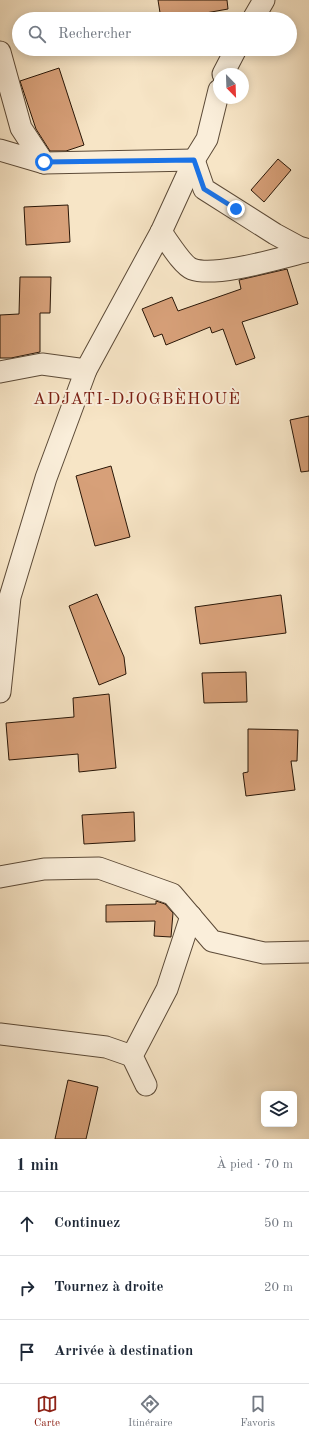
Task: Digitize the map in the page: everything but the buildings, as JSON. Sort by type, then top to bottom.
[{"type":"street","points":[[257,12],[264,0]]},
{"type":"street","points":[[0,52],[21,128],[44,162]]},
{"type":"street","points":[[226,68],[232,56]]},
{"type":"street","points":[[0,692],[2,653],[10,597],[46,478],[86,370],[161,232],[194,160],[207,139],[216,104]]},
{"type":"street","points":[[0,150],[44,162],[194,160]]},
{"type":"street","points":[[194,160],[204,189],[275,234],[309,251]]},
{"type":"street","points":[[161,232],[178,257],[191,269],[208,272],[253,265],[309,251]]},
{"type":"street","points":[[0,372],[42,364],[86,370]]},
{"type":"street","points":[[0,877],[44,869],[99,868],[172,894],[212,940],[264,953],[309,952]]},
{"type":"street","points":[[132,1056],[166,989],[191,916]]},
{"type":"street","points":[[0,1034],[106,1047],[132,1056],[146,1085]]},
{"type":"district","name":"ADJATI-DJOGBÈHOUÈ","points":[[137,399]]},
{"type":"route","points":[[44,162],[194,160],[204,189],[236,209]]}]
